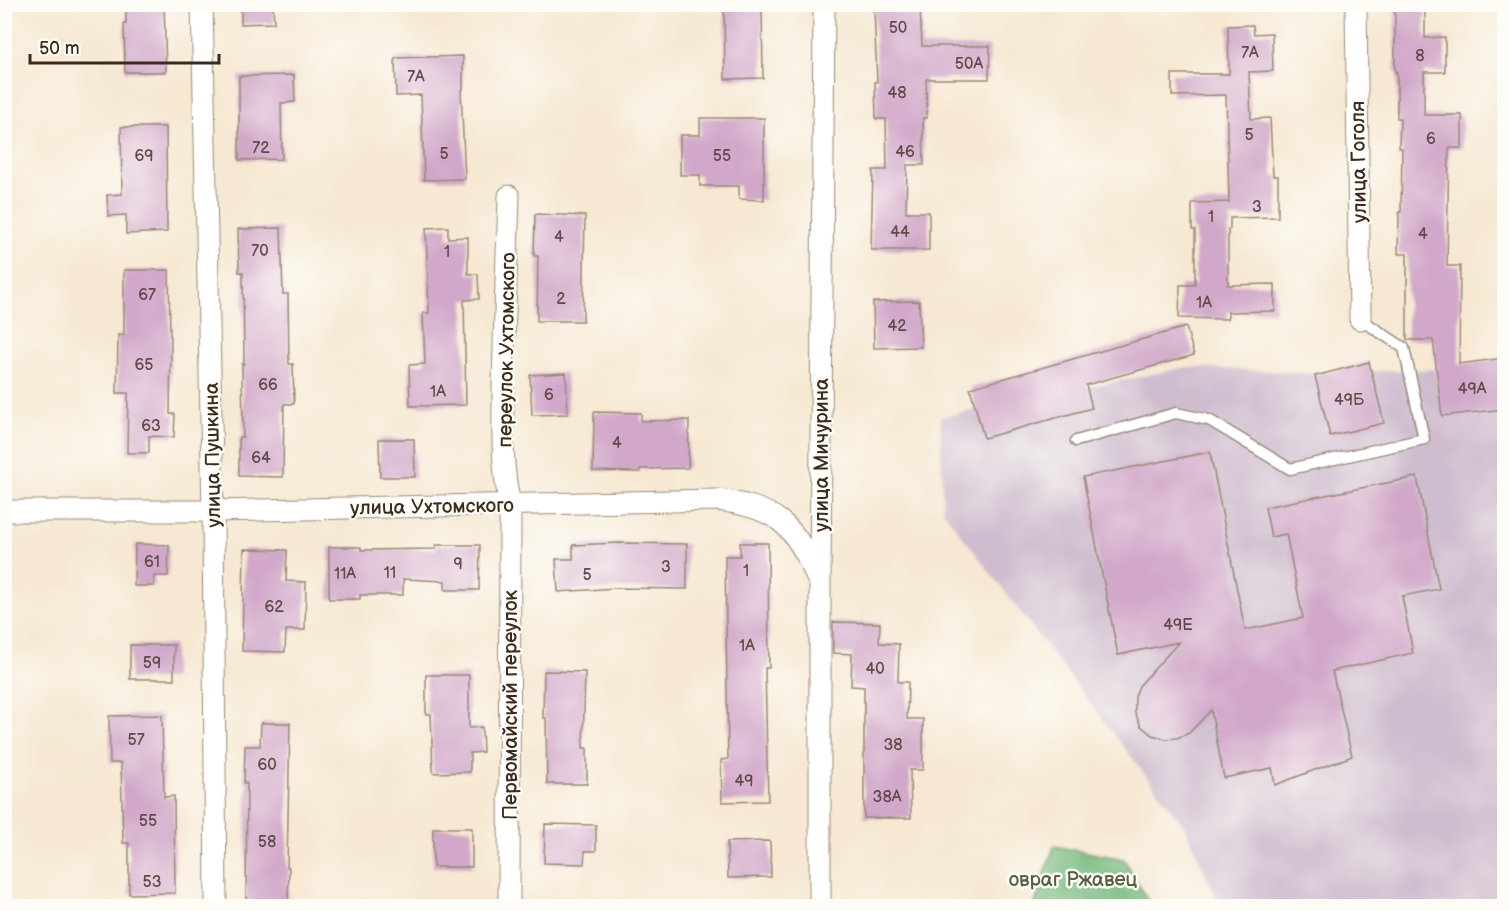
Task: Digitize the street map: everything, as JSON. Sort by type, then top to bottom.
[{"type":"street","name":"улица Пушкина","points":[[202,4],[213,511],[216,906]]},
{"type":"street","name":"улица Мичурина","points":[[820,906],[825,4]]},
{"type":"street","name":"улица Гоголя","points":[[1356,4],[1360,319]]},
{"type":"street","name":"переулок Ухтомского","points":[[509,196],[503,443],[505,482],[510,504]]},
{"type":"street","name":"улица Ухтомского","points":[[4,511],[213,511],[717,500],[744,503],[768,513],[791,529],[807,554],[820,584]]},
{"type":"street","name":"Первомайский переулок","points":[[509,906],[510,504]]},
{"type":"lane","points":[[1076,441],[1176,414],[1209,420],[1290,469],[1424,439],[1404,348],[1360,319]]},
{"type":"shaded area","points":[[1188,367],[1306,373],[1504,367],[1504,906],[1220,906],[1185,827],[943,511],[940,417]]},
{"type":"green space","name":"овраг Ржавец","points":[[1054,846],[1124,859],[1151,906],[1034,906]]},
{"type":"building","points":[[126,4],[164,4],[166,72],[125,72]]},
{"type":"building","points":[[241,4],[273,4],[274,23],[241,24]]},
{"type":"building","points":[[724,4],[755,4],[755,7],[762,7],[763,78],[725,79]]},
{"type":"building","points":[[1395,4],[1425,4],[1425,38],[1445,37],[1445,72],[1424,72],[1424,115],[1462,115],[1462,148],[1449,148],[1447,266],[1460,266],[1459,364],[1504,358],[1504,409],[1442,416],[1433,340],[1407,340],[1407,254],[1398,254],[1402,148],[1399,148],[1400,118],[1397,118]]},
{"type":"building","points":[[920,7],[922,46],[990,46],[989,79],[926,79],[927,118],[923,118],[924,165],[907,165],[906,212],[929,212],[929,250],[871,250],[873,170],[887,170],[886,119],[876,119],[874,9]]},
{"type":"building","points":[[1253,25],[1254,34],[1272,33],[1273,71],[1249,72],[1251,119],[1270,118],[1273,176],[1278,176],[1278,217],[1230,218],[1228,285],[1275,284],[1275,311],[1228,312],[1228,319],[1179,318],[1180,285],[1195,285],[1195,230],[1192,230],[1192,203],[1229,202],[1226,95],[1172,96],[1172,74],[1229,74],[1228,26]]},
{"type":"building","points":[[463,56],[463,90],[461,90],[465,179],[424,180],[421,95],[396,96],[395,58]]},
{"type":"building","points":[[294,75],[295,102],[281,103],[282,159],[239,160],[239,76]]},
{"type":"building","points":[[700,118],[764,118],[764,200],[739,199],[739,186],[700,186],[700,175],[680,175],[680,135],[700,135]]},
{"type":"building","points":[[121,127],[166,127],[167,232],[126,234],[126,215],[108,216],[107,195],[122,194]]},
{"type":"building","points":[[535,214],[585,216],[583,321],[537,321],[538,256],[534,256]]},
{"type":"building","points":[[448,227],[448,238],[468,237],[468,274],[478,274],[479,299],[464,300],[466,405],[410,406],[409,365],[425,364],[423,313],[429,313],[426,228]]},
{"type":"building","points":[[281,228],[283,294],[288,294],[289,364],[293,364],[294,404],[284,404],[283,477],[239,476],[239,437],[243,437],[242,364],[244,364],[243,272],[239,272],[238,229]]},
{"type":"building","points":[[124,270],[169,270],[170,414],[175,414],[174,437],[149,436],[149,453],[127,453],[128,393],[117,393],[118,335],[124,335]]},
{"type":"building","points":[[919,301],[921,347],[874,348],[873,302]]},
{"type":"building","points":[[1186,327],[1194,355],[1086,385],[1092,408],[984,438],[970,388]]},
{"type":"building","points":[[1369,362],[1384,423],[1330,436],[1315,376]]},
{"type":"building","points":[[566,373],[568,414],[532,415],[530,375]]},
{"type":"building","points":[[594,412],[641,413],[641,421],[689,420],[688,468],[640,469],[640,472],[593,471]]},
{"type":"building","points":[[379,439],[414,439],[415,477],[380,477]]},
{"type":"building","points":[[1210,452],[1245,630],[1303,618],[1286,534],[1271,537],[1265,507],[1417,477],[1439,589],[1402,596],[1413,653],[1332,671],[1352,756],[1275,785],[1272,768],[1224,778],[1211,710],[1189,733],[1177,738],[1166,739],[1152,735],[1141,726],[1135,713],[1135,697],[1139,686],[1179,642],[1118,655],[1083,477]]},
{"type":"building","points":[[740,543],[768,543],[769,668],[765,668],[768,801],[722,802],[721,760],[728,759],[725,556],[740,556]]},
{"type":"building","points":[[135,544],[169,545],[168,576],[154,576],[154,586],[134,586]]},
{"type":"building","points":[[687,544],[687,589],[617,588],[558,592],[556,559],[573,559],[573,545]]},
{"type":"building","points":[[436,545],[480,545],[479,590],[445,590],[445,581],[403,579],[403,595],[360,595],[360,599],[329,599],[329,547],[361,547],[361,550],[436,549]]},
{"type":"building","points":[[244,549],[287,550],[286,581],[306,582],[305,630],[286,630],[285,652],[242,651]]},
{"type":"building","points":[[833,622],[880,623],[879,643],[899,644],[898,682],[908,682],[907,719],[923,719],[923,770],[910,770],[911,818],[864,818],[864,687],[851,686],[852,654],[833,653]]},
{"type":"building","points":[[130,645],[174,645],[174,679],[130,679]]},
{"type":"building","points":[[544,671],[585,672],[583,748],[587,748],[587,784],[547,784],[546,718],[543,718]]},
{"type":"building","points":[[426,675],[469,675],[469,728],[482,727],[483,752],[470,753],[470,772],[433,773],[431,714],[426,714]]},
{"type":"building","points":[[162,715],[164,797],[174,796],[175,893],[129,894],[129,843],[123,843],[121,763],[110,763],[109,716]]},
{"type":"building","points":[[261,723],[290,723],[288,906],[246,906],[245,746],[260,746]]},
{"type":"building","points":[[545,824],[596,825],[596,851],[585,851],[584,864],[544,863]]},
{"type":"building","points":[[433,828],[472,828],[472,867],[433,867]]},
{"type":"building","points":[[770,841],[771,877],[728,878],[727,842]]}]
